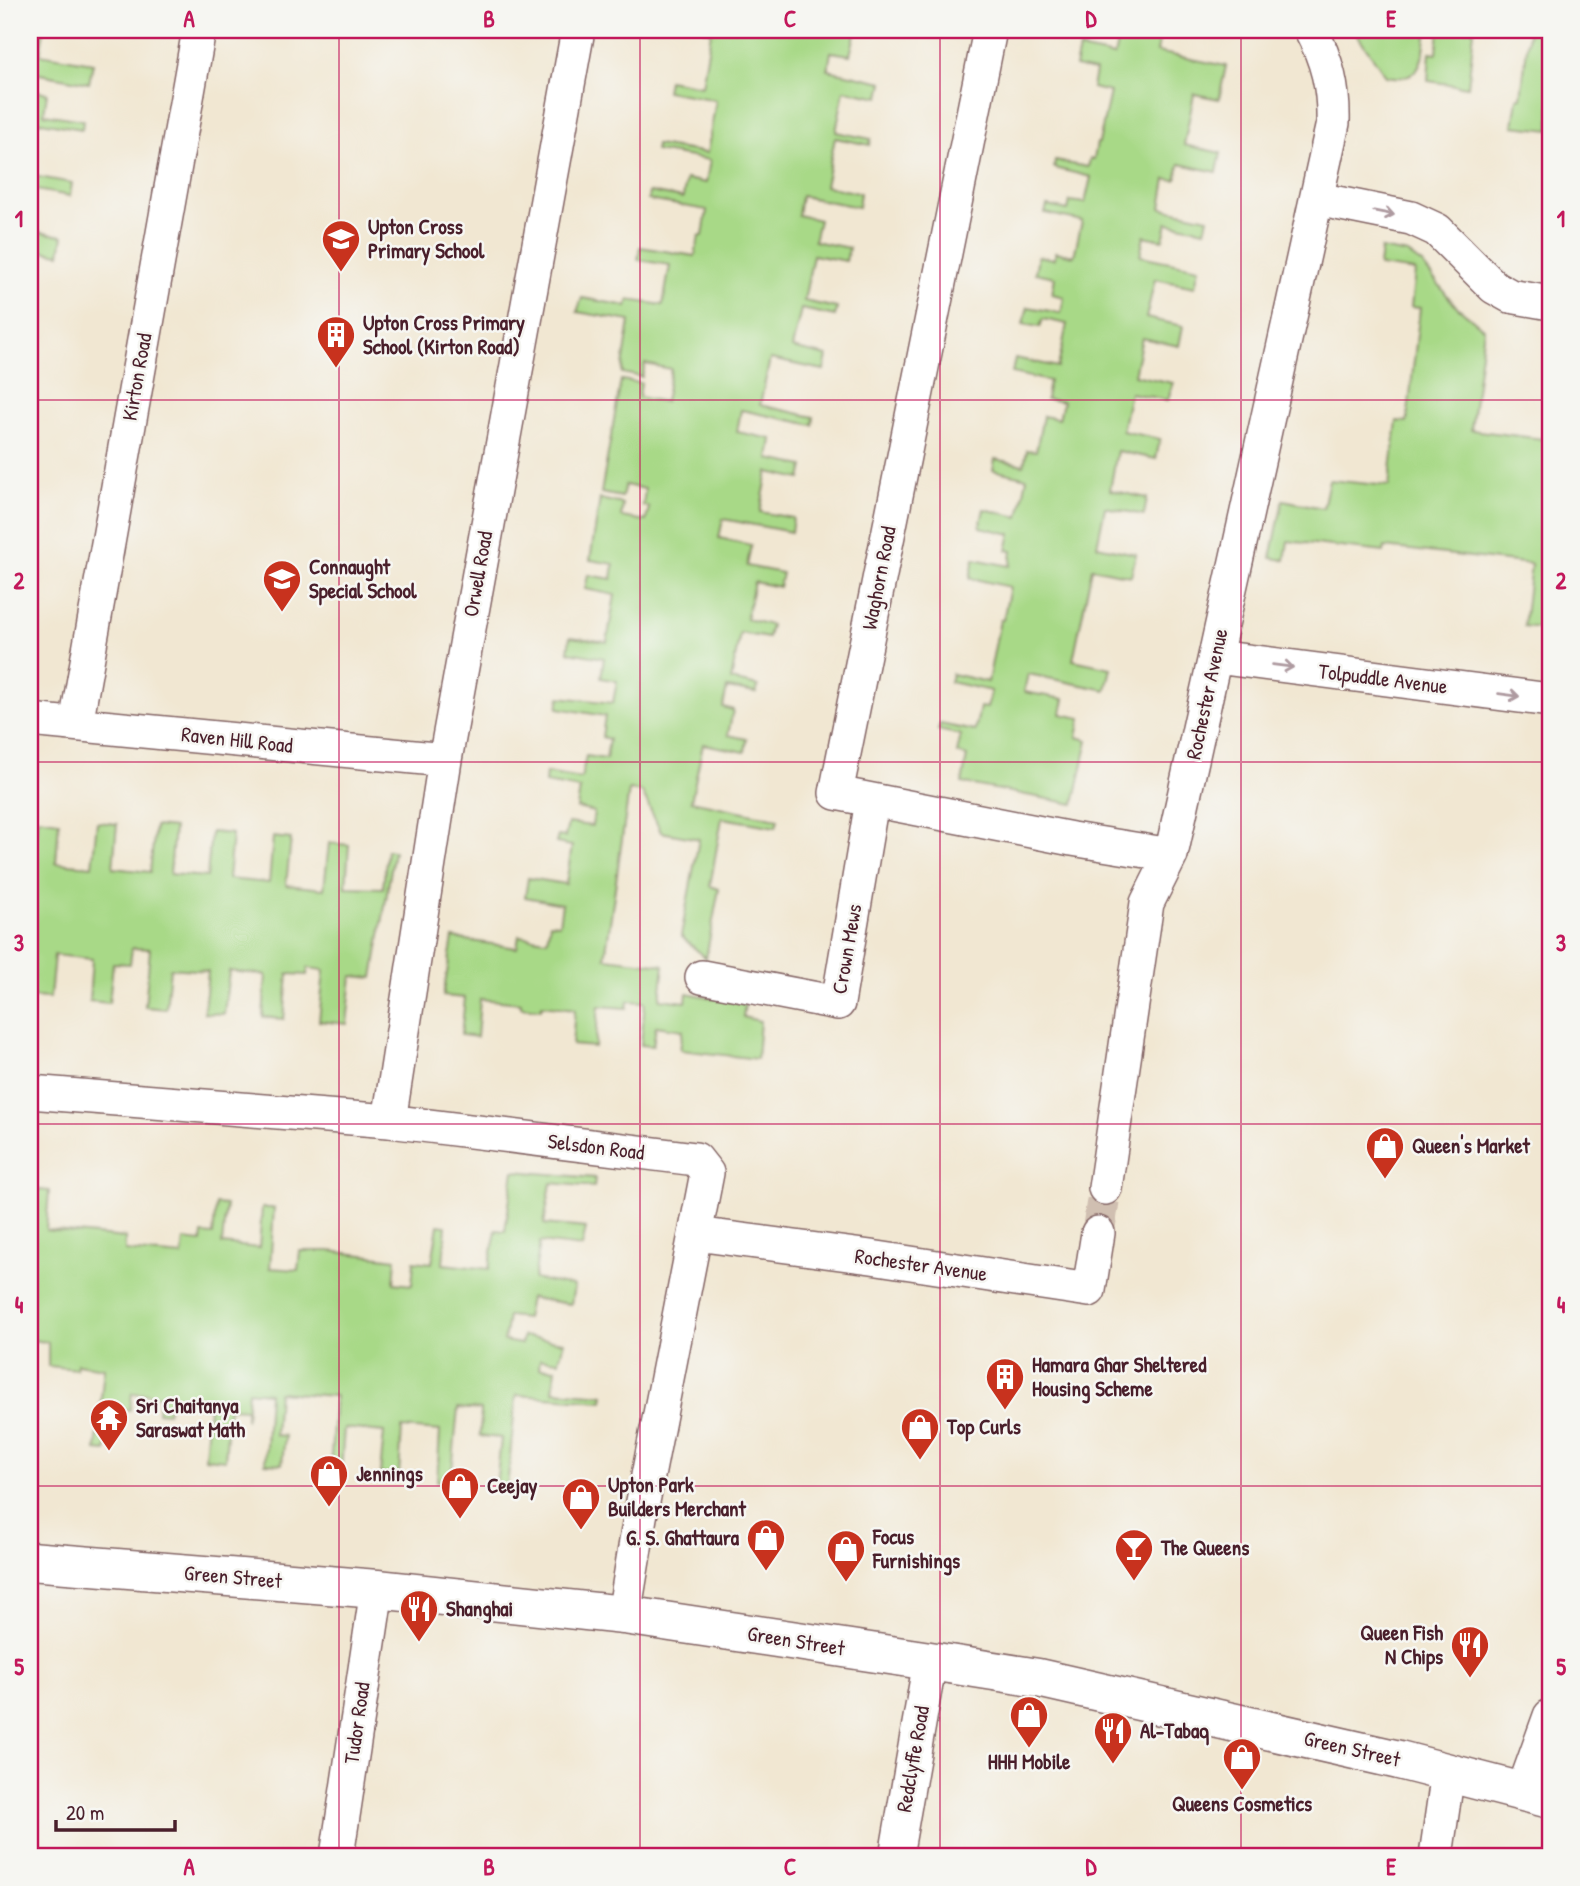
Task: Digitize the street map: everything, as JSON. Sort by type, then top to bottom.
[{"type":"main road","name":"Green Street","points":[[30,1561],[377,1589],[624,1615],[930,1661],[1038,1678],[1537,1795]]},
{"type":"street","name":"Kirton Road","points":[[76,724],[199,30]]},
{"type":"street","name":"Orwell Road","points":[[389,1121],[445,760],[578,30]]},
{"type":"street","name":"Waghorn Road","points":[[990,30],[836,793],[1072,839],[1171,855]]},
{"type":"street","name":"Rochester Avenue","points":[[1105,1188],[1147,903],[1171,855],[1333,123],[1334,97],[1323,52],[1311,30]]},
{"type":"street","points":[[1317,199],[1411,218],[1437,230],[1494,287],[1510,296],[1550,303]]},
{"type":"street","name":"Tolpuddle Avenue","points":[[1216,657],[1550,700]]},
{"type":"street","name":"Raven Hill Road","points":[[30,720],[445,760]]},
{"type":"street","name":"Crown Mews","points":[[702,977],[838,1003],[872,801]]},
{"type":"street","name":"Selsdon Road","points":[[30,1092],[389,1121],[696,1159],[708,1173],[640,1517],[624,1615]]},
{"type":"street","name":"Rochester Avenue","points":[[696,1234],[1089,1290],[1098,1233]]},
{"type":"street","name":"Tudor Road","points":[[337,1856],[377,1589]]},
{"type":"street","name":"Redclyffe Road","points":[[896,1856],[930,1661]]},
{"type":"street","points":[[1537,1795],[1550,1716]]},
{"type":"street","points":[[1436,1856],[1448,1772]]},
{"type":"green space","points":[[30,30],[44,30],[40,54],[93,63],[89,83],[34,73],[30,89]]},
{"type":"green space","points":[[703,30],[856,30],[850,55],[831,52],[828,70],[883,82],[880,97],[844,90],[836,132],[871,139],[870,145],[835,138],[825,186],[860,193],[858,207],[801,196],[798,215],[819,220],[814,241],[849,248],[846,261],[813,255],[804,301],[837,308],[835,316],[801,309],[792,348],[827,356],[824,370],[770,359],[760,405],[814,417],[813,425],[741,410],[737,432],[772,439],[769,459],[804,466],[801,479],[768,472],[760,512],[793,518],[791,532],[723,519],[719,538],[751,545],[747,566],[782,573],[779,587],[754,582],[746,619],[771,625],[768,638],[740,633],[731,680],[758,686],[756,693],[727,688],[723,707],[733,710],[728,735],[747,739],[745,752],[703,744],[691,801],[778,819],[776,827],[722,818],[710,886],[719,889],[706,958],[681,936],[699,839],[661,832],[642,792],[629,790],[605,958],[664,965],[660,999],[686,1002],[687,993],[745,1004],[743,1017],[760,1021],[757,1059],[680,1050],[683,1030],[656,1026],[653,1046],[641,1045],[645,1002],[628,1001],[627,1008],[599,1006],[595,1047],[572,1045],[575,1009],[542,1005],[541,1009],[521,1007],[521,1003],[480,999],[477,1037],[461,1035],[465,998],[443,996],[453,938],[517,948],[519,936],[547,940],[550,923],[559,924],[562,904],[525,897],[528,878],[566,884],[572,846],[556,843],[558,836],[565,837],[568,823],[592,826],[594,812],[577,808],[580,789],[545,783],[546,773],[581,779],[586,756],[606,759],[609,739],[602,737],[605,716],[558,708],[560,697],[613,703],[617,681],[601,678],[604,658],[568,652],[570,637],[607,642],[615,595],[585,589],[588,575],[612,579],[614,564],[590,560],[600,499],[623,504],[621,517],[646,521],[649,507],[643,506],[645,489],[625,485],[622,497],[601,493],[621,380],[641,383],[639,397],[665,402],[671,369],[645,364],[642,377],[622,373],[630,321],[577,312],[582,298],[627,306],[629,300],[663,305],[670,265],[638,260],[640,247],[695,256],[699,236],[703,236],[707,210],[648,200],[649,192],[683,198],[686,179],[706,183],[710,160],[655,151],[656,145],[707,153],[716,100],[666,91],[668,80],[702,86],[711,32]]},
{"type":"green space","points":[[1132,30],[1161,30],[1157,52],[1226,66],[1219,99],[1194,94],[1184,145],[1221,153],[1217,172],[1180,164],[1176,180],[1166,179],[1161,208],[1208,218],[1205,230],[1167,223],[1163,240],[1144,236],[1140,256],[1199,268],[1195,287],[1155,279],[1146,318],[1183,326],[1179,346],[1142,338],[1134,375],[1173,383],[1168,400],[1130,393],[1122,431],[1160,439],[1156,459],[1117,451],[1110,490],[1147,498],[1144,515],[1105,507],[1097,546],[1136,554],[1131,576],[1092,568],[1073,660],[1111,668],[1106,690],[1028,674],[1024,692],[1064,699],[1061,714],[1081,718],[1077,737],[1088,740],[1074,804],[962,783],[967,756],[957,753],[961,735],[938,730],[940,724],[975,731],[980,707],[987,708],[991,691],[950,682],[952,674],[988,682],[1000,620],[1003,620],[1010,587],[970,578],[974,559],[1010,566],[1012,551],[1007,550],[1011,534],[980,527],[984,509],[1019,517],[1027,478],[993,470],[995,459],[1024,465],[1027,450],[1036,451],[1043,416],[1059,419],[1063,402],[1046,399],[1049,381],[1012,373],[1015,358],[1058,367],[1067,324],[1043,319],[1040,327],[1023,324],[1028,307],[1061,313],[1064,297],[1052,294],[1055,277],[1035,273],[1038,256],[1054,259],[1056,252],[1074,256],[1082,221],[1045,213],[1047,206],[1068,210],[1070,201],[1085,203],[1091,177],[1054,168],[1055,161],[1088,167],[1090,159],[1094,159],[1099,143],[1110,92],[1092,88],[1095,71],[1075,67],[1079,49],[1114,56],[1118,39],[1130,41]]},
{"type":"green space","points":[[1354,30],[1427,30],[1419,66],[1407,76],[1386,76]]},
{"type":"green space","points":[[1439,30],[1474,30],[1468,87],[1428,81],[1430,52],[1437,53]]},
{"type":"green space","points":[[1529,30],[1550,30],[1550,130],[1513,126],[1517,98],[1521,97]]},
{"type":"green space","points":[[30,89],[47,93],[44,114],[83,120],[82,129],[30,120]]},
{"type":"green space","points":[[30,172],[33,176],[72,183],[70,196],[30,189]]},
{"type":"green space","points":[[39,232],[63,236],[60,254],[30,249],[30,240],[38,241]]},
{"type":"green space","points":[[1381,249],[1408,254],[1422,264],[1455,305],[1484,329],[1471,430],[1550,440],[1550,629],[1524,626],[1531,564],[1385,547],[1384,552],[1288,541],[1285,560],[1271,558],[1283,500],[1323,508],[1329,480],[1389,486],[1397,421],[1407,422],[1420,308],[1411,307],[1415,271],[1379,266]]},
{"type":"green space","points":[[38,818],[59,821],[56,863],[92,866],[97,822],[117,824],[113,868],[150,872],[155,826],[174,828],[170,874],[207,877],[211,832],[232,834],[228,879],[269,883],[273,837],[291,839],[286,885],[324,889],[329,843],[349,845],[346,887],[383,888],[387,850],[394,851],[373,978],[352,976],[347,1024],[319,1021],[324,970],[308,968],[307,975],[288,974],[284,1019],[263,1017],[266,975],[229,971],[224,1014],[204,1013],[208,971],[170,968],[166,1009],[145,1007],[150,949],[132,948],[130,964],[113,963],[109,1003],[89,1001],[92,959],[54,955],[50,998],[30,997],[30,860],[34,860]]},
{"type":"green space","points":[[514,1171],[595,1178],[594,1187],[551,1183],[544,1224],[586,1228],[582,1247],[540,1242],[534,1279],[574,1286],[571,1304],[530,1298],[526,1318],[508,1316],[504,1341],[521,1344],[523,1336],[564,1342],[559,1361],[540,1359],[539,1368],[556,1369],[553,1391],[604,1395],[603,1401],[516,1395],[507,1489],[496,1487],[501,1438],[480,1436],[481,1410],[458,1408],[451,1482],[437,1481],[440,1431],[402,1428],[399,1475],[380,1474],[384,1432],[344,1428],[341,1471],[330,1470],[335,1396],[278,1392],[275,1435],[285,1436],[282,1464],[265,1463],[269,1393],[248,1391],[246,1420],[246,1409],[229,1408],[225,1460],[205,1458],[209,1407],[169,1403],[168,1413],[158,1412],[159,1395],[132,1393],[130,1410],[110,1408],[106,1451],[96,1450],[104,1368],[77,1364],[76,1369],[48,1366],[48,1342],[30,1340],[31,1189],[49,1191],[46,1230],[125,1238],[125,1251],[182,1256],[184,1240],[201,1242],[202,1234],[213,1235],[216,1204],[226,1205],[222,1244],[259,1248],[262,1208],[274,1208],[270,1268],[298,1270],[300,1251],[329,1251],[396,1259],[394,1283],[412,1285],[414,1261],[432,1263],[438,1225],[446,1226],[443,1264],[489,1269],[496,1230],[505,1231]]},
{"type":"tunnel","points":[[1098,1233],[1105,1188]]},
{"type":"place","name":"Upton Cross Primary School","points":[[341,273]]},
{"type":"place","name":"Upton Cross Primary School (Kirton Road)","points":[[336,369]]},
{"type":"place","name":"Connaught Special School","points":[[282,613]]},
{"type":"place","name":"Queen's Market","points":[[1385,1180]]},
{"type":"place","name":"Hamara Ghar Sheltered Housing Scheme","points":[[1005,1411]]},
{"type":"place","name":"Sri Chaitanya Saraswat Math","points":[[109,1452]]},
{"type":"place","name":"Top Curls","points":[[920,1461]]},
{"type":"place","name":"Jennings","points":[[329,1508]]},
{"type":"place","name":"Ceejay","points":[[460,1520]]},
{"type":"place","name":"Upton Park Builders Merchant","points":[[581,1531]]},
{"type":"place","name":"G. S. Ghattaura","points":[[766,1572]]},
{"type":"place","name":"The Queens","points":[[1134,1582]]},
{"type":"place","name":"Focus Furnishings","points":[[846,1583]]},
{"type":"place","name":"Shanghai","points":[[419,1643]]},
{"type":"place","name":"Queen Fish N Chips","points":[[1470,1679]]},
{"type":"place","name":"HHH Mobile","points":[[1029,1749]]},
{"type":"place","name":"Al-Tabaq","points":[[1113,1765]]},
{"type":"place","name":"Queens Cosmetics","points":[[1242,1791]]}]
